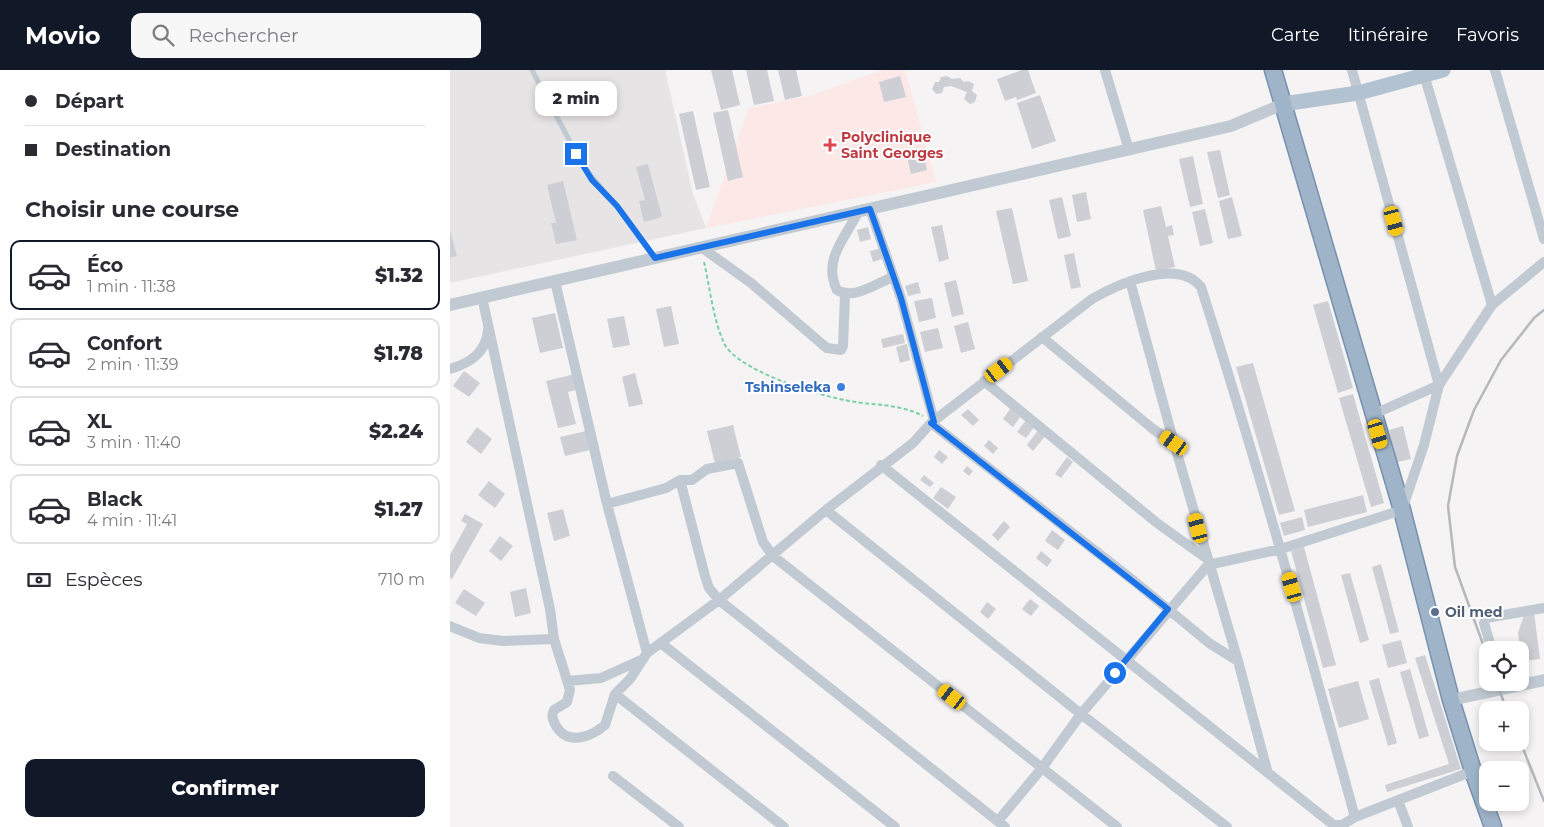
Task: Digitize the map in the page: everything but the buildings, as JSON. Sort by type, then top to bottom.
[{"type":"highway","points":[[1273,70],[1372,415],[1402,510],[1451,700],[1493,827]]},
{"type":"main road","points":[[1283,104],[1358,93],[1423,73],[1444,70]]},
{"type":"street","points":[[1104,70],[1129,150]]},
{"type":"street","points":[[1352,70],[1439,384]]},
{"type":"street","points":[[1495,70],[1544,239]]},
{"type":"street","points":[[1423,73],[1492,305]]},
{"type":"street","points":[[450,305],[1231,126],[1283,104]]},
{"type":"street","points":[[864,211],[893,277],[906,313],[933,422],[1209,643],[1238,660]]},
{"type":"street","points":[[864,211],[838,244],[833,261],[833,283],[837,290],[845,295],[853,294],[893,277]]},
{"type":"street","points":[[701,247],[751,283],[822,344],[836,350],[841,350],[843,346],[845,295]]},
{"type":"street","points":[[680,480],[705,576],[709,588],[719,600],[1001,824],[1081,714],[1207,561],[1281,549],[1402,510],[1424,445],[1439,384],[1492,305],[1544,262]]},
{"type":"street","points":[[568,682],[601,678],[644,657],[662,644],[719,600],[882,465],[913,443],[933,422],[984,381],[1092,299],[1108,289],[1130,281],[1171,273],[1195,279],[1201,287],[1281,549],[1355,816]]},
{"type":"street","points":[[482,297],[550,609],[554,640],[568,682],[570,696],[552,714],[560,732],[576,738],[586,737],[605,725],[615,694],[630,678],[644,657],[555,281]]},
{"type":"street","points":[[1130,281],[1207,561],[1238,660],[1267,770]]},
{"type":"street","points":[[450,369],[473,359],[481,352],[487,338],[489,324]]},
{"type":"street","points":[[1042,337],[1154,429],[1174,443]]},
{"type":"street","points":[[984,381],[1207,561]]},
{"type":"street","points":[[1372,415],[1439,384]]},
{"type":"street","points":[[607,504],[666,488],[680,480],[692,480],[707,469],[738,464],[763,542],[773,556],[1117,827]]},
{"type":"street","points":[[882,465],[1336,826],[1355,816],[1473,771]]},
{"type":"street","points":[[826,510],[1081,714],[1227,827]]},
{"type":"street","points":[[1489,641],[1484,623],[1486,618],[1544,608]]},
{"type":"street","points":[[450,626],[480,638],[503,641],[554,640]]},
{"type":"street","points":[[662,644],[895,827]]},
{"type":"street","points":[[1529,682],[1544,680]]},
{"type":"street","points":[[1451,700],[1482,691]]},
{"type":"street","points":[[615,694],[784,827]]},
{"type":"street","points":[[613,776],[679,827]]},
{"type":"street","points":[[1398,800],[1408,827]]},
{"type":"lane","points":[[532,70],[583,166],[617,206],[655,258]]},
{"type":"path","points":[[701,247],[724,344],[734,354],[765,374],[800,388],[845,400],[911,410],[933,422]]},
{"type":"shaded area","points":[[450,70],[665,70],[693,194],[706,228],[450,283]]},
{"type":"shaded area","name":"Polyclinique Saint Georges","points":[[883,70],[905,70],[936,182],[706,228],[749,108],[809,96]]},
{"type":"railway","points":[[1482,641],[1455,567],[1448,506],[1457,456],[1474,410],[1501,360],[1534,318],[1544,310]]},
{"type":"railway","points":[[1500,691],[1503,701]]},
{"type":"railway","points":[[1524,751],[1544,801]]},
{"type":"place","name":"Polyclinique Saint Georges","points":[[830,145]]},
{"type":"place","name":"Tshinseleka","points":[[841,387]]},
{"type":"place","name":"Oil med","points":[[1435,612]]},
{"type":"route","points":[[576,154],[592,180],[627,218],[655,258],[790,229],[870,209],[905,309],[934,422],[931,423],[1168,609],[1115,673]]}]
